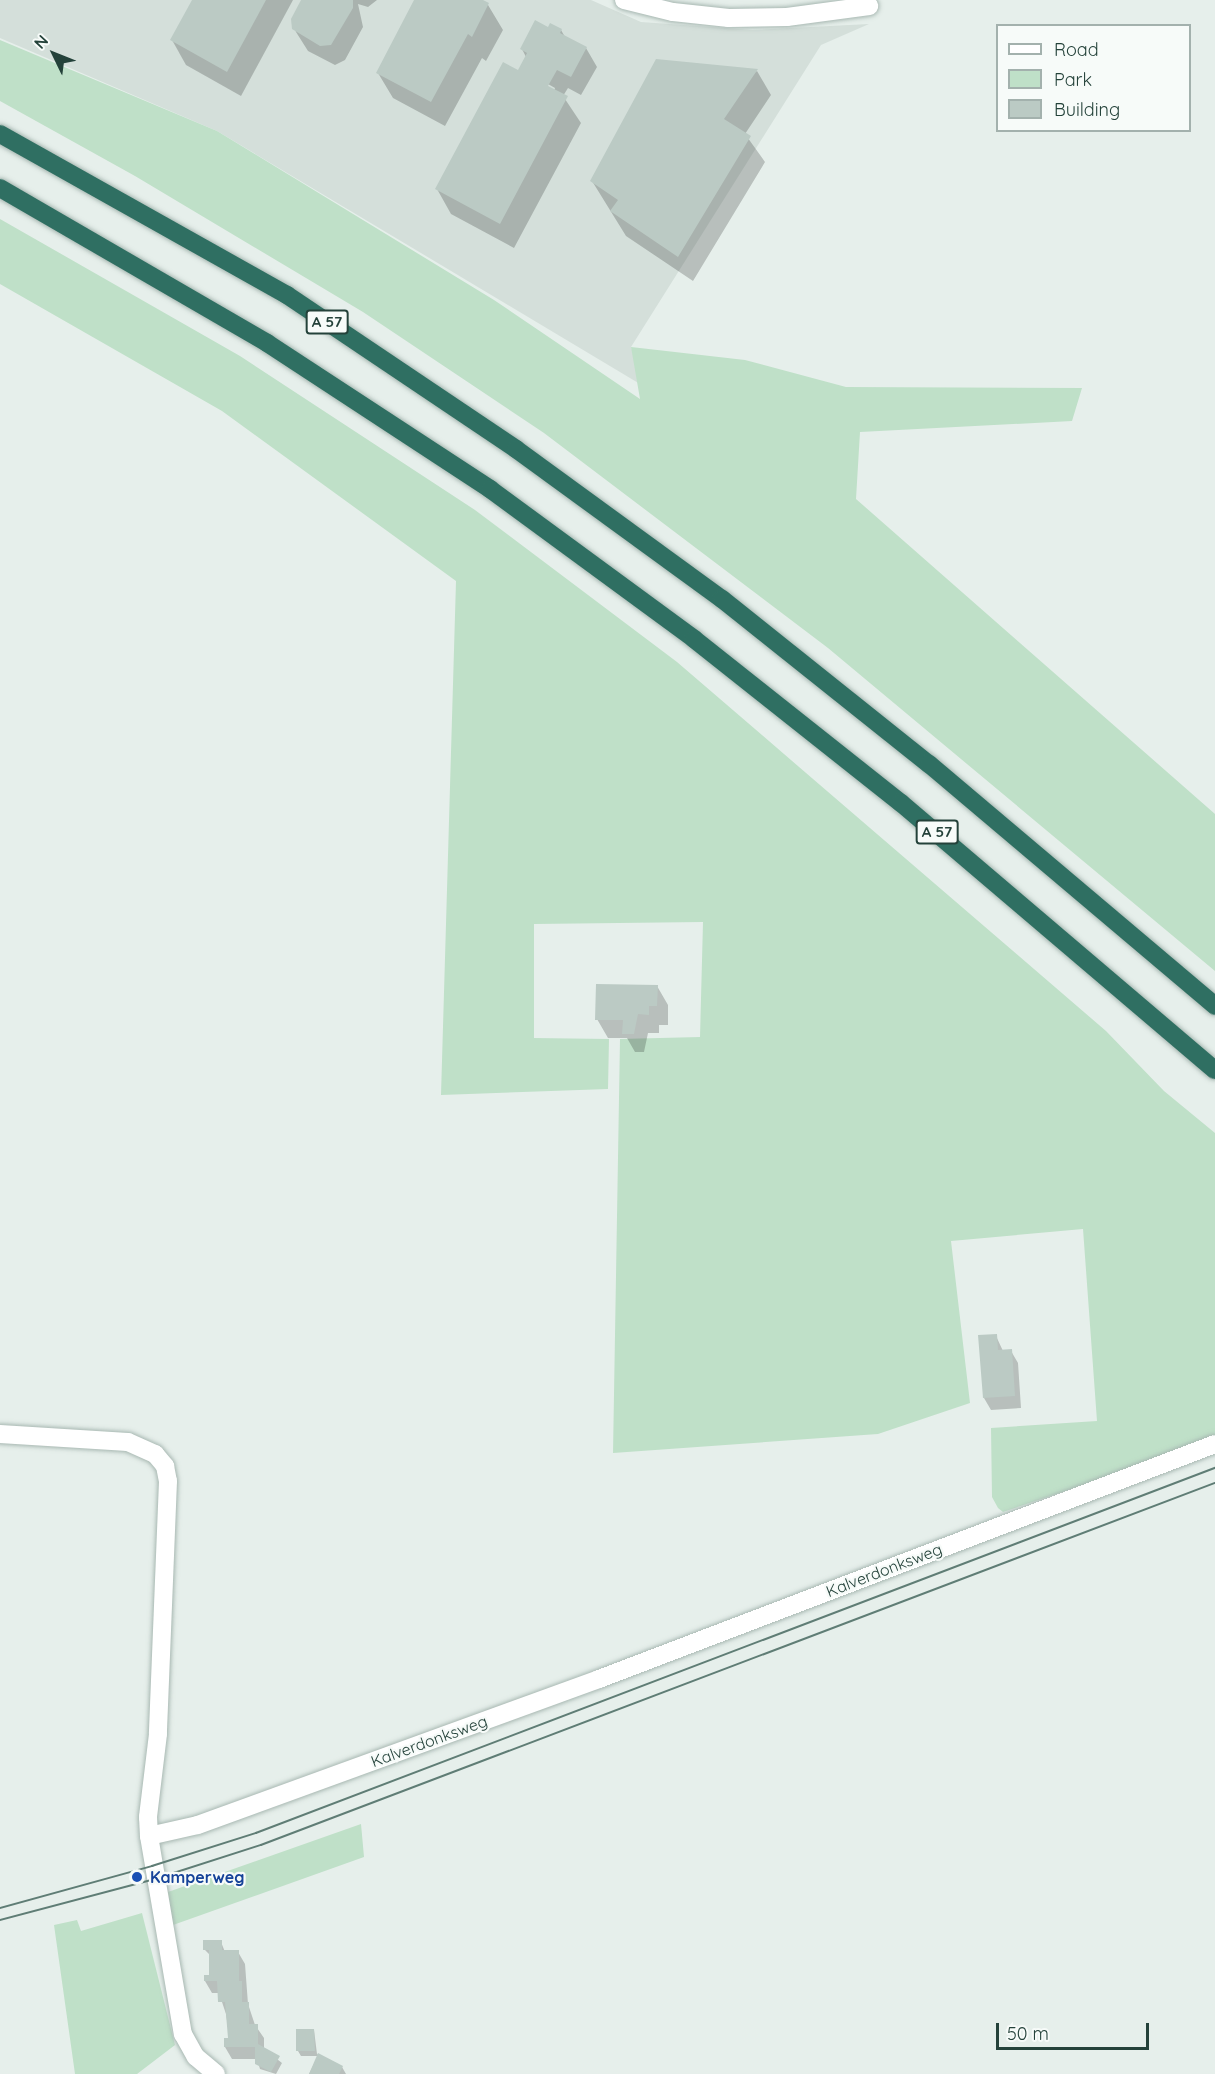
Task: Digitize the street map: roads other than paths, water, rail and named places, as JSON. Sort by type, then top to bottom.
[{"type":"highway","name":"A 57","points":[[0,134],[83,177],[287,295],[516,449],[681,570],[929,764],[1215,1006]]},
{"type":"highway","name":"A 57","points":[[0,188],[267,343],[490,489],[649,606],[901,803],[1215,1070]]},
{"type":"street","points":[[624,0],[673,12],[729,18],[787,17],[869,6]]},
{"type":"street","points":[[0,1434],[128,1442],[146,1448],[165,1466],[168,1481],[160,1688],[149,1836],[183,2034],[196,2057],[216,2074]]},
{"type":"street","name":"Kalverdonksweg","points":[[149,1836],[198,1825],[599,1679],[1215,1444]]},
{"type":"tram line","points":[[0,1908],[152,1866],[256,1833],[1215,1468]]},
{"type":"tram line","points":[[0,1920],[155,1879],[261,1845],[1215,1483]]},
{"type":"place","name":"Kamperweg","points":[[137,1877]]}]
